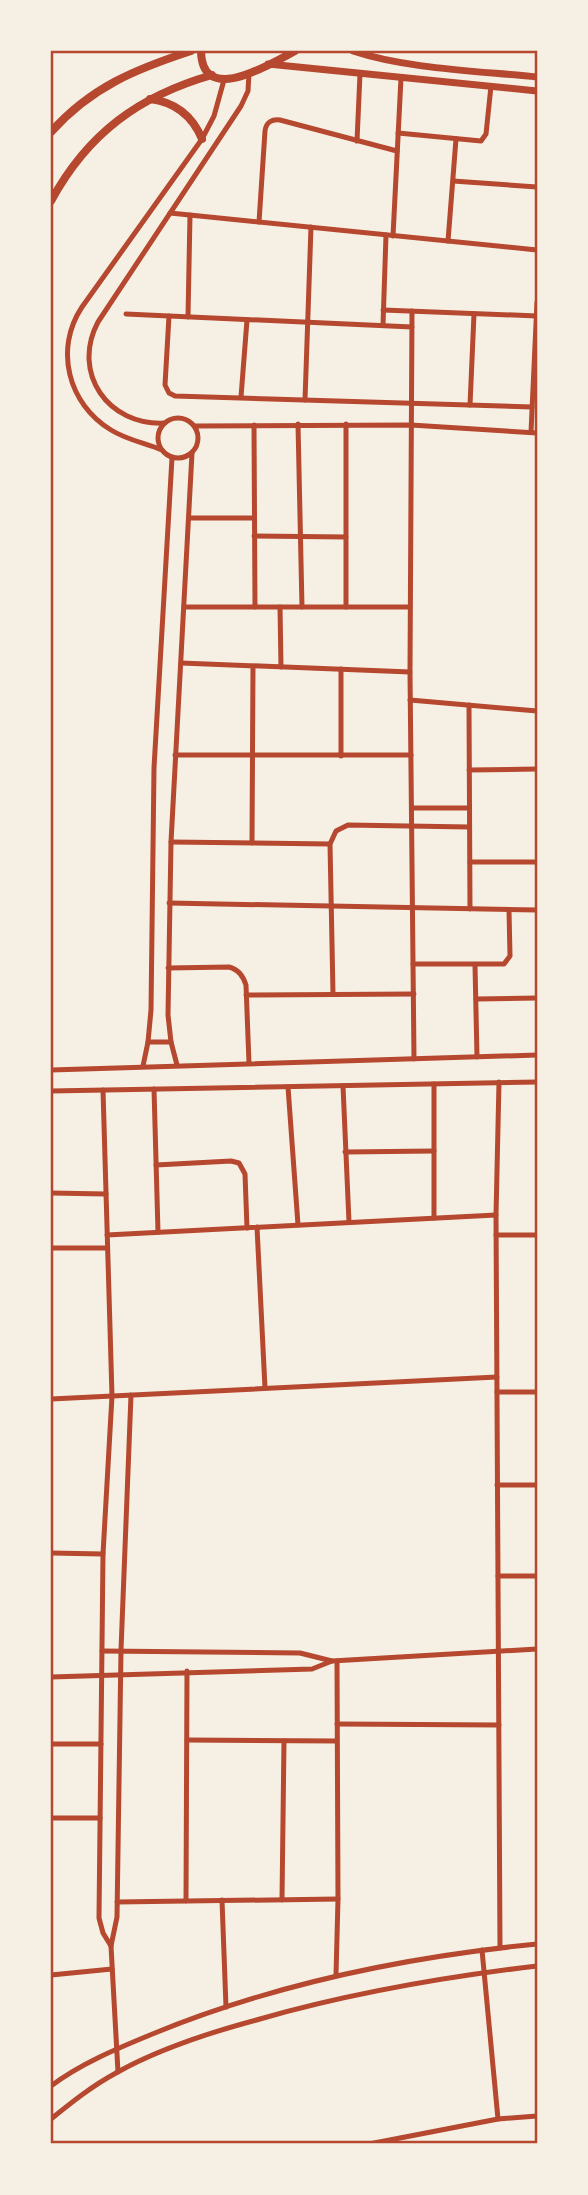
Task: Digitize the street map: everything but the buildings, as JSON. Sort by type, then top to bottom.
[{"type":"main road","points":[[51,132],[75,107],[110,83],[147,66],[191,51]]},
{"type":"main road","points":[[201,51],[204,66],[212,75],[224,80],[237,79],[295,51]]},
{"type":"main road","points":[[51,201],[69,169],[92,142],[119,118],[180,85],[212,75]]},
{"type":"main road","points":[[150,99],[167,102],[182,110],[195,123],[202,139]]},
{"type":"street","points":[[353,51],[380,59],[537,77]]},
{"type":"street","points":[[267,64],[537,91]]},
{"type":"street","points":[[249,73],[248,91],[241,106],[97,321],[88,355],[93,381],[108,403],[122,414],[138,421],[164,423],[182,418],[194,426],[411,425],[534,432],[532,407],[537,302]]},
{"type":"street","points":[[357,141],[360,74]]},
{"type":"street","points":[[393,236],[401,78]]},
{"type":"street","points":[[192,453],[183,458],[172,458],[162,450],[118,434],[92,415],[79,398],[70,378],[67,346],[76,316],[202,139],[214,116],[224,80]]},
{"type":"street","points":[[398,133],[478,142],[485,137],[491,86]]},
{"type":"street","points":[[259,222],[265,131],[268,123],[280,120],[397,151]]},
{"type":"street","points":[[448,241],[456,139]]},
{"type":"street","points":[[453,181],[537,187]]},
{"type":"street","points":[[170,213],[537,250]]},
{"type":"street","points":[[188,317],[190,215]]},
{"type":"street","points":[[306,400],[311,227]]},
{"type":"street","points":[[383,325],[386,235]]},
{"type":"street","points":[[383,310],[537,316]]},
{"type":"street","points":[[412,311],[410,700],[414,1059]]},
{"type":"street","points":[[126,314],[412,327]]},
{"type":"street","points":[[470,405],[474,314]]},
{"type":"street","points":[[169,316],[165,385],[174,396],[532,407]]},
{"type":"street","points":[[241,397],[247,320]]},
{"type":"street","points":[[162,450],[158,436],[164,423]]},
{"type":"street","points":[[298,424],[302,607]]},
{"type":"street","points":[[345,424],[346,607]]},
{"type":"street","points":[[254,425],[255,607]]},
{"type":"street","points":[[177,1065],[168,1015],[169,903],[192,453],[198,440],[194,426]]},
{"type":"street","points":[[143,1066],[151,1010],[154,756],[172,458]]},
{"type":"street","points":[[190,517],[254,518]]},
{"type":"street","points":[[254,536],[346,537]]},
{"type":"street","points":[[184,607],[410,607]]},
{"type":"street","points":[[280,607],[281,667]]},
{"type":"street","points":[[181,663],[410,673]]},
{"type":"street","points":[[253,666],[253,843]]},
{"type":"street","points":[[341,669],[341,756]]},
{"type":"street","points":[[410,700],[537,711]]},
{"type":"street","points":[[469,705],[470,909]]},
{"type":"street","points":[[175,755],[411,755]]},
{"type":"street","points":[[469,770],[537,769]]},
{"type":"street","points":[[412,808],[469,808]]},
{"type":"street","points":[[333,994],[330,844],[336,831],[348,825],[470,827]]},
{"type":"street","points":[[171,842],[330,844]]},
{"type":"street","points":[[470,862],[537,862]]},
{"type":"street","points":[[169,903],[537,910]]},
{"type":"street","points":[[413,964],[500,965],[508,959],[509,909]]},
{"type":"street","points":[[475,965],[477,1057]]},
{"type":"street","points":[[168,968],[234,969],[244,980],[249,1063]]},
{"type":"street","points":[[246,995],[414,994]]},
{"type":"street","points":[[476,999],[537,999]]},
{"type":"street","points":[[148,1042],[171,1042]]},
{"type":"street","points":[[51,1070],[537,1055]]},
{"type":"street","points":[[51,1091],[537,1082]]},
{"type":"street","points":[[499,1083],[496,1235],[500,1948]]},
{"type":"street","points":[[434,1084],[434,1218]]},
{"type":"street","points":[[343,1086],[349,1222]]},
{"type":"street","points":[[288,1087],[298,1225]]},
{"type":"street","points":[[103,1090],[111,1396],[103,1554],[99,1918],[103,1933],[111,1946]]},
{"type":"street","points":[[154,1090],[158,1232]]},
{"type":"street","points":[[345,1152],[434,1151]]},
{"type":"street","points":[[156,1165],[230,1161],[239,1163],[245,1174],[247,1228]]},
{"type":"street","points":[[51,1194],[106,1194]]},
{"type":"street","points":[[107,1235],[496,1215]]},
{"type":"street","points":[[257,1227],[265,1388]]},
{"type":"street","points":[[496,1235],[537,1235]]},
{"type":"street","points":[[51,1248],[107,1248]]},
{"type":"street","points":[[51,1399],[497,1377]]},
{"type":"street","points":[[497,1392],[537,1392]]},
{"type":"street","points":[[118,2072],[111,1946],[117,1917],[120,1674],[131,1395]]},
{"type":"street","points":[[498,1485],[537,1485]]},
{"type":"street","points":[[51,1553],[103,1554]]},
{"type":"street","points":[[498,1576],[537,1576]]},
{"type":"street","points":[[51,1677],[312,1669],[334,1661],[537,1649]]},
{"type":"street","points":[[102,1651],[300,1653],[334,1661]]},
{"type":"street","points":[[334,1661],[338,1899],[335,1975]]},
{"type":"street","points":[[186,1901],[187,1671]]},
{"type":"street","points":[[337,1724],[499,1726]]},
{"type":"street","points":[[187,1740],[337,1741]]},
{"type":"street","points":[[282,1900],[284,1741]]},
{"type":"street","points":[[51,1744],[101,1744]]},
{"type":"street","points":[[51,1818],[100,1818]]},
{"type":"street","points":[[117,1902],[338,1899]]},
{"type":"street","points":[[222,1900],[226,2007]]},
{"type":"street","points":[[51,2087],[116,2049],[226,2007],[335,1975],[482,1950],[537,1944]]},
{"type":"street","points":[[482,1950],[498,2119]]},
{"type":"street","points":[[51,2119],[83,2093],[118,2072],[179,2045],[282,2012],[403,1985],[537,1966]]},
{"type":"street","points":[[51,1975],[112,1969]]},
{"type":"street","points":[[369,2144],[498,2119],[537,2116]]}]
